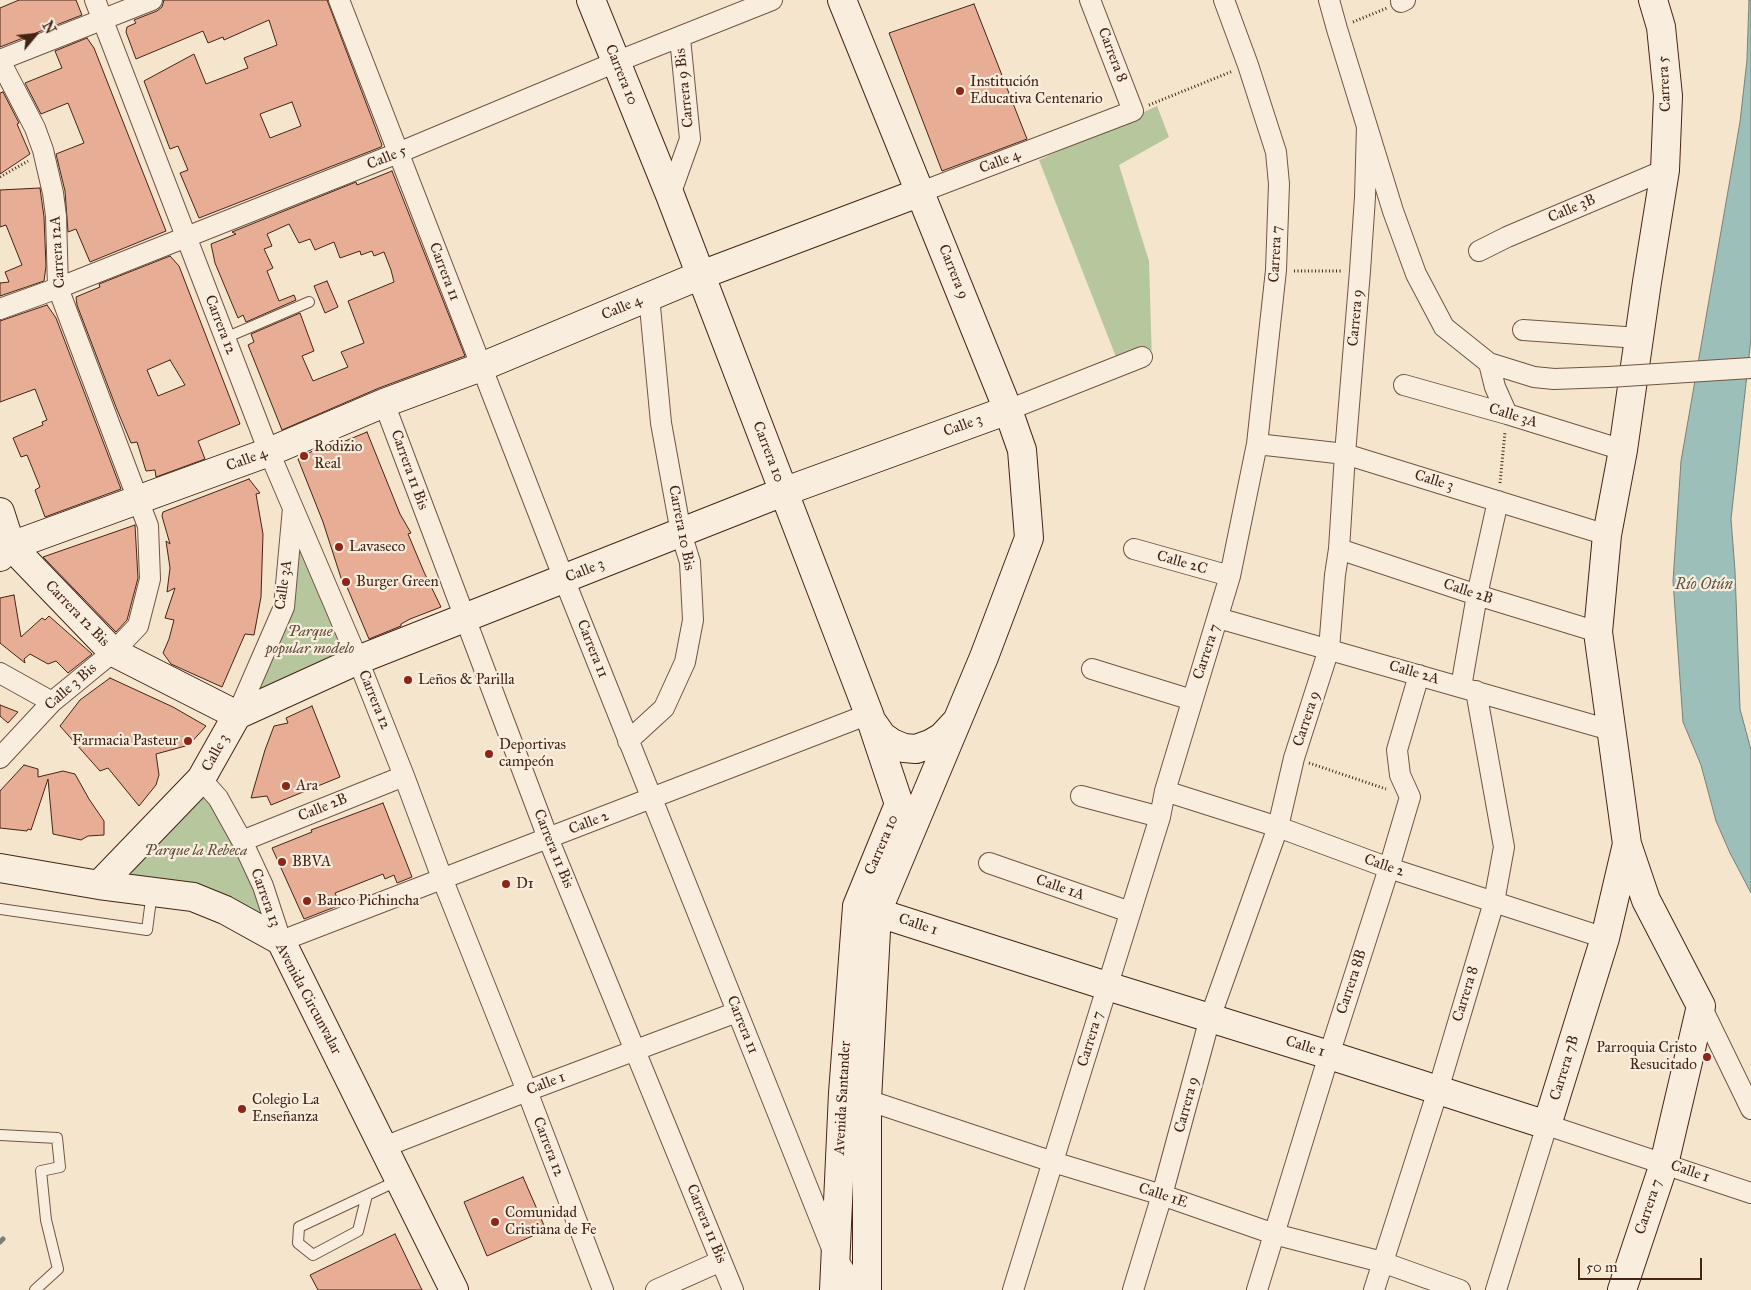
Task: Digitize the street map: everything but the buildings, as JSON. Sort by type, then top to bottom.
[{"type":"main road","name":"Carrera 10","points":[[592,0],[701,274],[869,714],[899,804],[867,909]]},
{"type":"main road","name":"Carrera 9","points":[[842,0],[921,192],[1008,410],[1022,450],[1029,538],[961,715],[867,909]]},
{"type":"main road","name":"Carrera 5","points":[[1627,844],[1598,632],[1607,536],[1623,450],[1665,170],[1668,96],[1661,27],[1653,0]]},
{"type":"main road","name":"Calle 4","points":[[3,537],[137,500],[269,452],[384,403],[481,367],[701,274],[921,192]]},
{"type":"main road","name":"Calle 3","points":[[98,884],[202,779],[237,715],[358,660],[783,492],[1008,410]]},
{"type":"main road","name":"Carrera 12 Bis","points":[[3,537],[113,652],[237,715]]},
{"type":"main road","points":[[869,714],[874,726],[882,736],[904,748],[916,749],[942,737],[961,715]]},
{"type":"main road","points":[[1627,844],[1646,900],[1701,1006]]},
{"type":"main road","name":"Carrera 7B","points":[[1547,1125],[1605,938],[1627,844]]},
{"type":"main road","name":"Avenida Circunvalar","points":[[0,868],[193,897],[225,910],[278,939],[384,1148],[451,1289]]},
{"type":"main road","name":"Calle 1","points":[[867,909],[1547,1125]]},
{"type":"main road","name":"Avenida Santander","points":[[867,909],[867,1290]]},
{"type":"main road","name":"Avenida Santander","points":[[834,1290],[843,1093],[867,909]]},
{"type":"main road","name":"Carrera 7","points":[[1622,1290],[1664,1164],[1701,1006]]},
{"type":"street","name":"Carrera 12","points":[[95,0],[269,452],[358,660],[603,1290]]},
{"type":"street","points":[[0,61],[152,0]]},
{"type":"street","name":"Carrera 11","points":[[339,0],[564,579],[835,1256],[846,1273],[861,1290]]},
{"type":"street","name":"Calle 5","points":[[0,309],[58,288],[398,153],[616,62],[772,0]]},
{"type":"street","name":"Carrera 8","points":[[1090,0],[1133,111]]},
{"type":"street","name":"Carrera 7","points":[[1013,1290],[1160,817],[1165,791],[1218,618],[1230,576],[1257,444],[1276,270],[1279,184],[1276,152],[1248,65],[1224,0]]},
{"type":"street","points":[[1330,0],[1337,29],[1393,211],[1416,274],[1444,327],[1489,363],[1534,377],[1554,379],[1609,377],[1751,368]]},
{"type":"street","name":"Carrera 9 Bis","points":[[670,195],[690,139],[680,38]]},
{"type":"street","name":"Carrera 12A","points":[[0,61],[35,128],[42,150],[52,186],[56,216],[58,288],[137,500]]},
{"type":"street","name":"Calle 4","points":[[921,192],[1133,111]]},
{"type":"street","name":"Carrera 9","points":[[1133,1290],[1162,1195],[1210,1018],[1278,827],[1294,758],[1329,649],[1339,550],[1360,271],[1367,126]]},
{"type":"street","name":"Calle 3B","points":[[1479,251],[1507,237],[1665,170]]},
{"type":"street","name":"Carrera 10 Bis","points":[[628,741],[664,708],[685,662],[693,620],[690,562],[681,533],[661,423],[649,296]]},
{"type":"street","points":[[1523,330],[1639,338]]},
{"type":"street","name":"Calle 3","points":[[1008,410],[1142,357]]},
{"type":"street","points":[[1489,363],[1495,387],[1507,414]]},
{"type":"street","name":"Calle 3A","points":[[1404,385],[1507,414],[1623,450]]},
{"type":"street","name":"Carrera 11 Bis","points":[[384,403],[548,838],[733,1290]]},
{"type":"street","name":"Calle 3","points":[[1257,444],[1345,454],[1607,536]]},
{"type":"street","name":"Calle 3 Bis","points":[[0,758],[52,702],[113,652],[138,626],[150,579],[148,526],[137,500]]},
{"type":"street","points":[[1468,689],[1477,595],[1498,501]]},
{"type":"street","name":"Calle 3A","points":[[237,715],[284,607],[293,506]]},
{"type":"street","name":"Calle 2C","points":[[1134,549],[1230,576]]},
{"type":"street","name":"Calle 2B","points":[[1339,550],[1598,632]]},
{"type":"street","name":"Calle 2A","points":[[1218,618],[1610,730]]},
{"type":"street","points":[[1092,669],[1192,700]]},
{"type":"street","points":[[0,673],[52,702]]},
{"type":"street","points":[[1410,797],[1400,775],[1397,750],[1419,675]]},
{"type":"street","name":"Carrera 8","points":[[1374,1290],[1438,1090],[1494,902],[1504,847],[1468,689]]},
{"type":"street","name":"Calle 2","points":[[278,939],[652,799],[869,714]]},
{"type":"street","name":"Calle 2B","points":[[242,841],[404,776]]},
{"type":"street","name":"Carrera 13","points":[[202,779],[218,798],[242,841],[263,886],[278,939]]},
{"type":"street","name":"Calle 2","points":[[1165,791],[1278,827],[1389,868],[1605,938]]},
{"type":"street","points":[[1081,796],[1160,817]]},
{"type":"street","name":"Carrera 8B","points":[[1257,1290],[1410,797]]},
{"type":"street","name":"Calle 1A","points":[[989,864],[1130,912]]},
{"type":"street","points":[[1701,1006],[1751,1109]]},
{"type":"street","name":"Calle 1","points":[[384,1148],[527,1091],[737,1012]]},
{"type":"street","name":"Calle 1E","points":[[867,1100],[1053,1162],[1162,1195],[1274,1234],[1382,1262],[1460,1290]]},
{"type":"street","name":"Calle 1","points":[[1547,1125],[1751,1193]]},
{"type":"street","name":"Carrera 7B","points":[[1496,1290],[1547,1125]]},
{"type":"street","points":[[656,1290],[721,1261]]},
{"type":"lane","points":[[226,338],[308,302]]},
{"type":"lane","points":[[0,910],[147,930],[152,892]]},
{"type":"lane","points":[[0,1135],[57,1138],[60,1167],[41,1171],[46,1220],[58,1269],[35,1290]]},
{"type":"lane","points":[[367,1195],[358,1231],[313,1255],[298,1243],[299,1227],[399,1179]]},
{"type":"path","points":[[1337,29],[1402,1]]},
{"type":"path","points":[[1133,111],[1248,65]]},
{"type":"path","points":[[0,177],[32,159],[42,150]]},
{"type":"path","points":[[1276,270],[1360,271]]},
{"type":"path","points":[[1498,501],[1507,414]]},
{"type":"path","points":[[1294,758],[1410,797]]},
{"type":"green space","points":[[1157,106],[1169,137],[1119,165],[1149,261],[1152,362],[1118,362],[1039,160]]},
{"type":"green space","name":"Parque popular modelo","points":[[293,506],[358,660],[237,715],[284,607]]},
{"type":"green space","name":"Parque la Rebeca","points":[[201,779],[281,941],[225,910],[99,885]]},
{"type":"water","name":"Río Otún","points":[[1749,0],[1751,0],[1751,338],[1731,519],[1735,571],[1740,709],[1751,750],[1751,893],[1716,821],[1701,765],[1683,722],[1673,581],[1681,461],[1740,122],[1747,60]]},
{"type":"waterway","points":[[0,1242],[3,1239]]},
{"type":"place","name":"Institución Educativa Centenario","points":[[960,91]]},
{"type":"place","name":"Rodizio Real","points":[[304,456]]},
{"type":"place","name":"Lavaseco","points":[[339,547]]},
{"type":"place","name":"Burger Green","points":[[346,582]]},
{"type":"place","name":"Leños & Parilla","points":[[408,680]]},
{"type":"place","name":"Farmacia Pasteur","points":[[188,741]]},
{"type":"place","name":"Deportivas campeón","points":[[489,754]]},
{"type":"place","name":"Ara","points":[[286,786]]},
{"type":"place","name":"BBVA","points":[[282,862]]},
{"type":"place","name":"D1","points":[[506,884]]},
{"type":"place","name":"Banco Pichincha","points":[[307,901]]},
{"type":"place","name":"Parroquia Cristo Resucitado","points":[[1707,1057]]},
{"type":"place","name":"Colegio La Enseñanza","points":[[242,1109]]},
{"type":"place","name":"Comunidad Cristiana de Fe","points":[[495,1222]]}]
